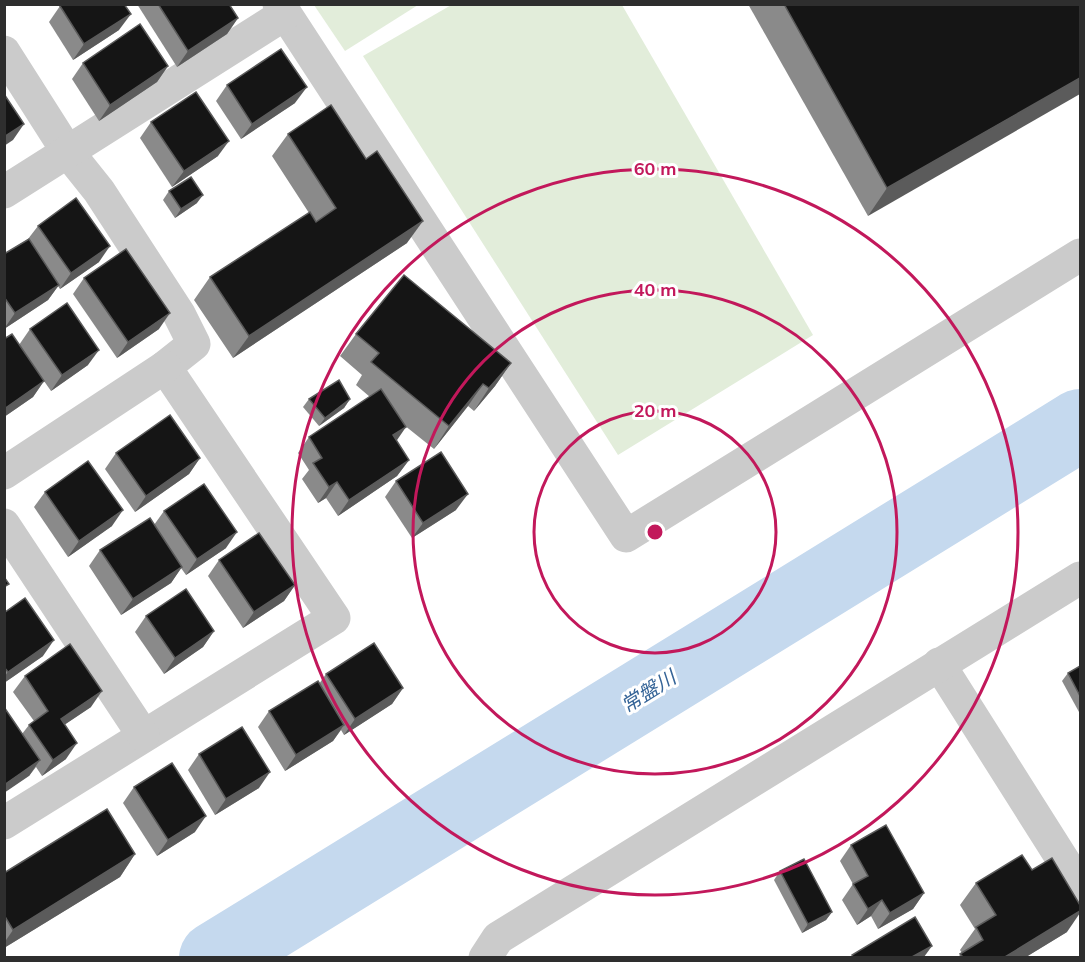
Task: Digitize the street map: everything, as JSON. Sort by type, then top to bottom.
[{"type":"street","points":[[4,192],[282,9],[626,536],[1080,255]]},
{"type":"street","points":[[4,52],[67,151],[99,191],[179,314],[194,344],[165,367],[4,472]]},
{"type":"street","points":[[4,823],[334,618],[165,367]]},
{"type":"street","points":[[4,525],[143,735]]},
{"type":"street","points":[[485,957],[498,938],[1080,578]]},
{"type":"street","points":[[939,664],[1080,887]]},
{"type":"green space","points":[[453,4],[622,5],[813,335],[618,455],[363,56]]},
{"type":"green space","points":[[314,5],[418,5],[345,51]]},
{"type":"building","points":[[62,4],[124,4],[131,14],[84,44],[60,6]]},
{"type":"building","points":[[158,4],[229,4],[238,18],[188,51]]},
{"type":"building","points":[[784,4],[1080,4],[1080,78],[887,188]]},
{"type":"building","points":[[140,24],[168,66],[110,105],[83,63]]},
{"type":"building","points":[[281,49],[307,87],[252,124],[227,85]]},
{"type":"building","points":[[196,92],[229,141],[184,171],[151,122]]},
{"type":"building","points":[[4,94],[24,124],[4,137]]},
{"type":"building","points":[[331,105],[366,159],[377,151],[423,221],[249,336],[210,277],[310,212],[316,222],[336,208],[288,134]]},
{"type":"building","points":[[191,177],[203,195],[181,209],[169,191]]},
{"type":"building","points":[[76,198],[110,246],[71,273],[38,226]]},
{"type":"building","points":[[29,239],[59,285],[15,313],[4,297],[4,254]]},
{"type":"building","points":[[126,249],[170,313],[128,342],[84,278]]},
{"type":"building","points":[[404,275],[511,363],[489,388],[483,384],[449,426],[371,362],[379,353],[356,334]]},
{"type":"building","points":[[67,303],[99,350],[62,375],[30,329]]},
{"type":"building","points":[[12,334],[44,381],[4,409],[4,339]]},
{"type":"building","points":[[339,380],[350,399],[325,418],[309,399]]},
{"type":"building","points":[[381,389],[406,427],[393,435],[409,460],[349,500],[337,482],[329,487],[313,463],[322,458],[309,437]]},
{"type":"building","points":[[170,415],[200,458],[146,496],[116,453]]},
{"type":"building","points":[[441,452],[468,494],[423,523],[396,481]]},
{"type":"building","points":[[88,461],[123,510],[79,541],[45,492]]},
{"type":"building","points":[[204,484],[237,532],[197,559],[164,511]]},
{"type":"building","points":[[150,518],[182,567],[133,599],[100,550]]},
{"type":"building","points":[[259,533],[295,585],[254,612],[219,560]]},
{"type":"building","points":[[4,577],[9,584],[4,587]]},
{"type":"building","points":[[186,589],[214,631],[175,658],[146,616]]},
{"type":"building","points":[[25,598],[54,640],[8,672],[4,667],[4,613]]},
{"type":"building","points":[[374,643],[403,688],[355,719],[326,674]]},
{"type":"building","points":[[70,644],[102,691],[61,719],[77,743],[53,760],[29,725],[48,711],[25,676]]},
{"type":"building","points":[[1080,666],[1080,696],[1068,673]]},
{"type":"building","points":[[318,681],[344,725],[296,755],[269,711]]},
{"type":"building","points":[[4,707],[40,760],[4,785]]},
{"type":"building","points":[[242,727],[270,772],[226,799],[199,754]]},
{"type":"building","points":[[172,763],[206,816],[168,840],[134,787]]},
{"type":"building","points":[[107,809],[135,854],[13,930],[4,915],[4,873]]},
{"type":"building","points":[[886,825],[924,893],[890,913],[882,900],[868,909],[853,884],[868,876],[851,845]]},
{"type":"building","points":[[1022,855],[1032,870],[1052,858],[1080,905],[1080,911],[1005,957],[963,957],[960,954],[983,940],[976,927],[996,915],[976,883]]},
{"type":"building","points":[[804,859],[832,912],[808,924],[780,871]]},
{"type":"building","points":[[915,917],[932,946],[912,957],[853,957],[852,955]]},
{"type":"waterway","name":"常盤川","points":[[215,958],[1080,425]]}]
